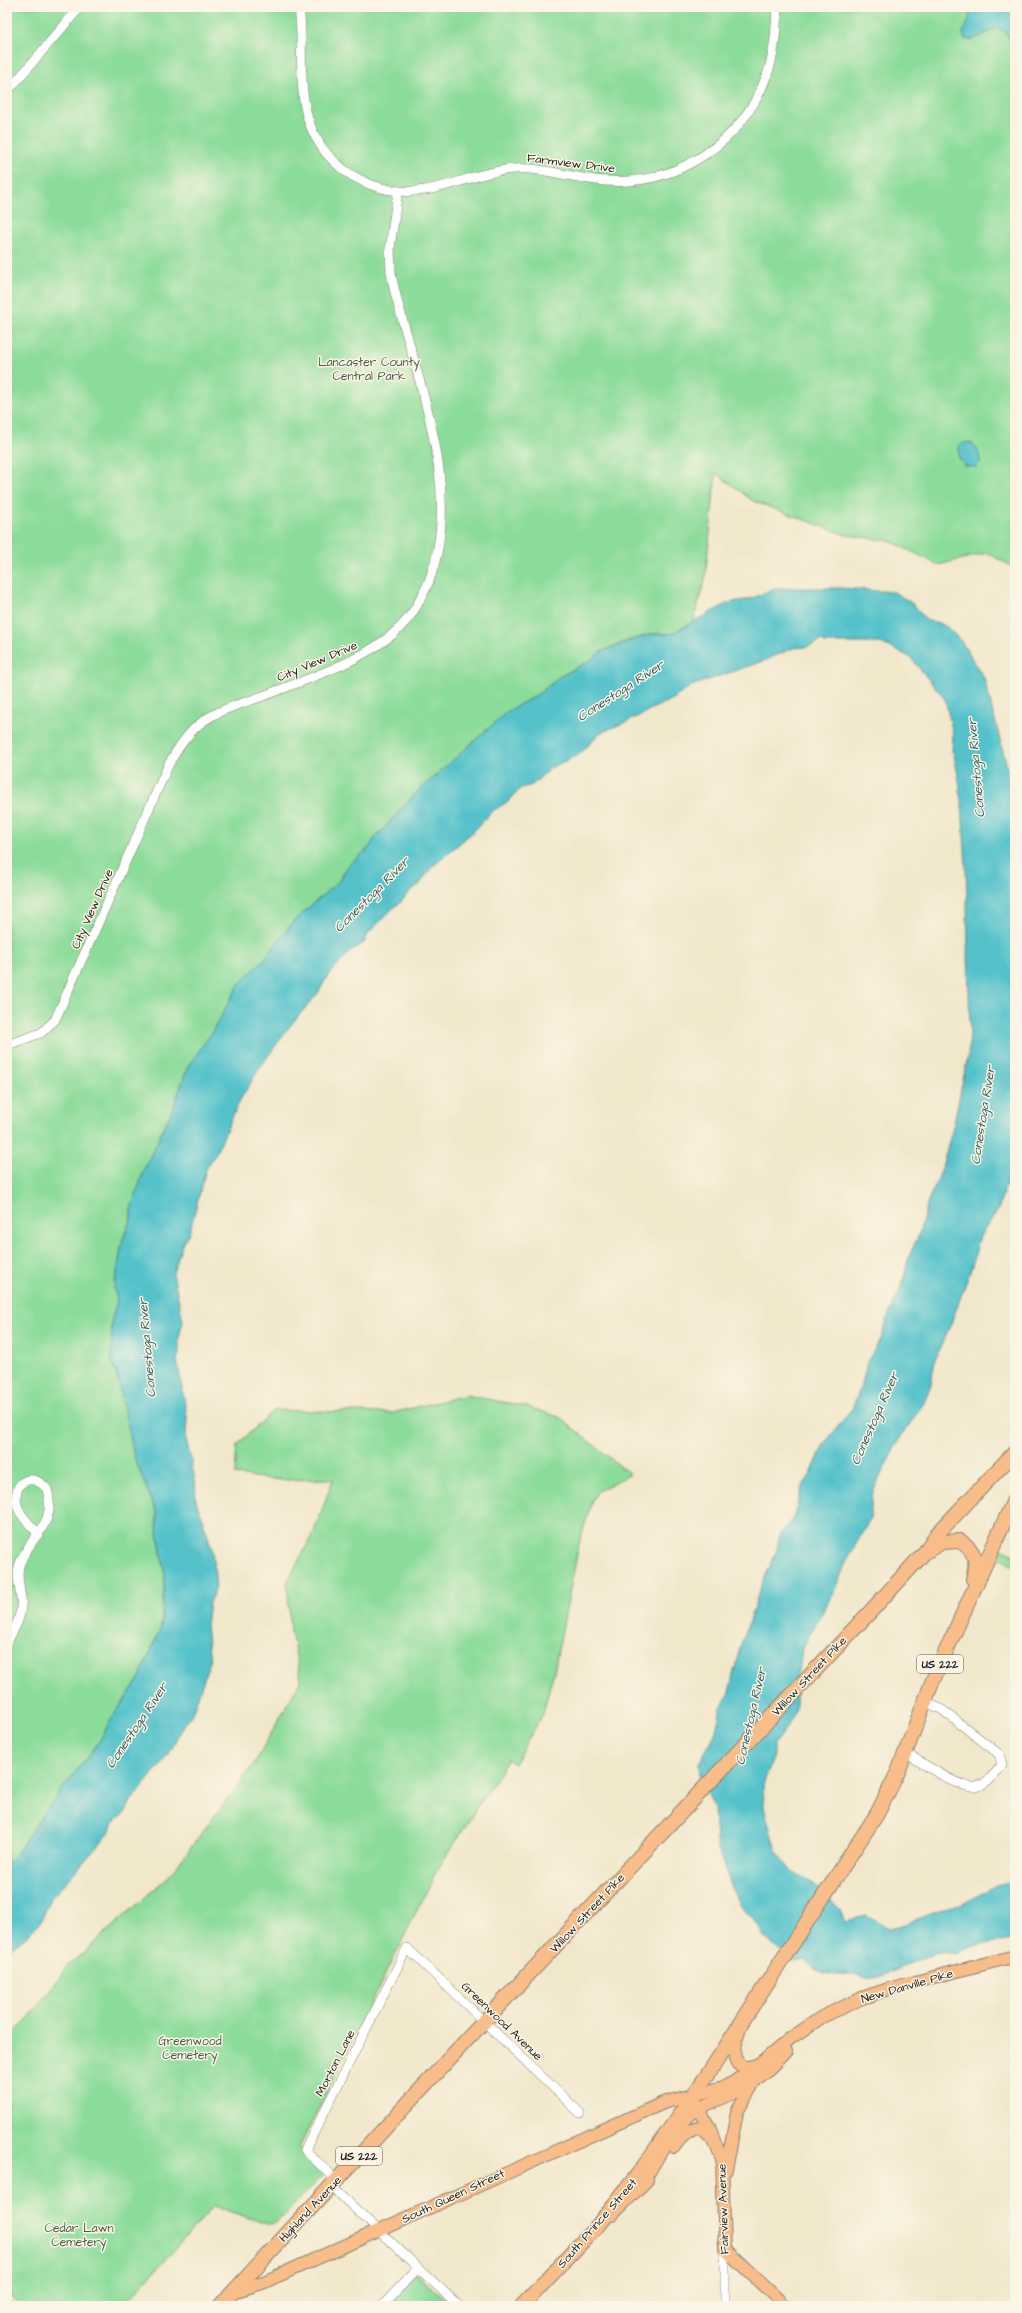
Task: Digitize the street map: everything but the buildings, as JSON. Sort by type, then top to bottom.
[{"type":"highway","name":"Willow Street Pike","points":[[486,2021],[925,1552],[937,1534],[1015,1452]]},
{"type":"highway","name":"US 222","points":[[692,2095],[877,1814],[905,1753],[933,1680],[1015,1498]]},
{"type":"highway","points":[[925,1552],[942,1542],[960,1541],[971,1550],[976,1561],[971,1583],[934,1668],[933,1680]]},
{"type":"highway","name":"Highland Avenue","points":[[233,2292],[333,2183],[486,2021]]},
{"type":"highway","name":"South Prince Street","points":[[522,2306],[598,2225],[640,2173],[692,2095]]},
{"type":"highway","name":"South Queen Street","points":[[220,2306],[233,2292]]},
{"type":"main road","name":"New Danville Pike","points":[[692,2095],[724,2087],[749,2073],[791,2038],[829,2014],[876,1993],[1015,1956]]},
{"type":"main road","points":[[746,2014],[738,2034],[734,2052],[735,2058],[739,2063],[749,2067],[763,2061]]},
{"type":"main road","name":"New Danville Pike","points":[[641,2186],[680,2125],[700,2108],[742,2089],[756,2079],[804,2030]]},
{"type":"main road","points":[[724,2184],[737,2112],[756,2079]]},
{"type":"main road","name":"Fairview Avenue","points":[[692,2095],[700,2108],[722,2160],[725,2249]]},
{"type":"main road","name":"South Queen Street","points":[[233,2292],[262,2283],[664,2103],[692,2095]]},
{"type":"main road","points":[[598,2225],[617,2211],[656,2173],[680,2139],[690,2131],[702,2128],[715,2142]]},
{"type":"main road","points":[[725,2249],[785,2306]]},
{"type":"street","points":[[7,92],[80,7]]},
{"type":"street","name":"Farmview Drive","points":[[299,7],[302,94],[308,121],[317,140],[335,162],[353,176],[368,184],[398,191],[425,190],[511,169],[527,168],[585,179],[631,182],[669,174],[715,148],[740,122],[755,102],[772,59],[777,7]]},
{"type":"street","name":"City View Drive","points":[[7,1045],[41,1033],[55,1020],[168,766],[179,745],[192,729],[217,713],[322,673],[365,653],[400,629],[409,619],[421,599],[437,554],[440,531],[441,496],[432,429],[391,272],[390,248],[398,191]]},
{"type":"street","points":[[7,1642],[19,1619],[21,1608],[18,1577],[19,1567],[23,1556],[39,1534],[47,1520],[50,1497],[43,1484],[27,1480],[21,1482],[18,1487],[18,1507],[22,1516],[39,1534]]},
{"type":"street","points":[[905,1753],[958,1783],[969,1787],[978,1787],[1002,1765],[999,1754],[940,1709],[925,1702]]},
{"type":"street","name":"Greenwood Avenue","points":[[407,1948],[486,2021],[580,2113]]},
{"type":"street","name":"Morton Lane","points":[[333,2183],[305,2150],[407,1948]]},
{"type":"street","points":[[333,2183],[378,2230],[459,2306]]},
{"type":"street","name":"Fairview Avenue","points":[[725,2249],[725,2306]]},
{"type":"street","points":[[382,2306],[418,2268]]},
{"type":"green space","name":"Lancaster County Central Park","points":[[7,7],[1015,7],[1015,568],[987,553],[938,565],[891,541],[846,535],[753,501],[716,473],[705,580],[693,622],[671,634],[658,633],[626,641],[600,652],[591,660],[559,677],[540,693],[507,712],[418,791],[375,838],[369,848],[349,865],[339,881],[294,921],[266,957],[240,983],[211,1034],[188,1066],[174,1106],[144,1170],[131,1209],[131,1218],[123,1239],[114,1288],[117,1301],[111,1361],[116,1372],[135,1459],[157,1514],[157,1526],[165,1576],[161,1627],[139,1679],[112,1718],[99,1742],[40,1818],[17,1853],[7,1863]]},
{"type":"green space","name":"Greenwood Cemetery","points":[[466,1395],[528,1407],[559,1417],[630,1474],[598,1491],[592,1500],[579,1544],[554,1671],[542,1716],[514,1764],[508,1759],[436,1872],[299,2148],[324,2175],[276,2223],[267,2224],[214,2206],[123,2306],[21,2306],[7,2293],[7,2038],[26,2022],[65,1969],[170,1875],[254,1764],[301,1680],[291,1632],[287,1582],[314,1532],[333,1479],[281,1480],[235,1475],[237,1445],[274,1410],[392,1413]]},
{"type":"green space","points":[[999,1547],[1015,1554],[1015,1567],[995,1556]]},
{"type":"green space","points":[[416,2273],[451,2306],[385,2306]]},
{"type":"water","points":[[970,7],[1013,7],[1015,46],[1005,32],[997,28],[972,40],[965,39],[963,33],[969,20]]},
{"type":"water","points":[[967,442],[974,445],[978,450],[980,463],[976,467],[965,466],[959,458],[959,445]]},
{"type":"water","name":"Conestoga River","points":[[776,588],[840,588],[894,592],[913,604],[927,621],[936,622],[947,627],[961,641],[984,678],[1007,766],[1010,813],[1015,829],[1015,1155],[998,1210],[980,1236],[971,1269],[950,1326],[935,1359],[931,1384],[924,1403],[900,1438],[878,1480],[872,1496],[870,1519],[847,1560],[834,1592],[802,1648],[800,1665],[796,1676],[796,1711],[774,1744],[774,1756],[763,1784],[764,1807],[776,1851],[792,1872],[814,1884],[840,1909],[845,1921],[866,1916],[889,1928],[899,1926],[944,1909],[961,1905],[997,1885],[1015,1880],[1015,1938],[971,1947],[956,1954],[935,1954],[882,1975],[869,1978],[825,1973],[809,1965],[805,1960],[794,1962],[765,1938],[753,1919],[739,1905],[716,1842],[714,1807],[700,1778],[699,1763],[715,1734],[721,1708],[728,1696],[739,1651],[761,1586],[776,1553],[780,1535],[793,1519],[802,1487],[811,1474],[824,1444],[852,1409],[862,1384],[867,1362],[881,1339],[889,1314],[903,1283],[908,1259],[919,1234],[928,1201],[940,1174],[953,1127],[968,1056],[970,1035],[966,865],[962,804],[959,791],[960,787],[954,754],[952,752],[953,734],[945,699],[910,657],[881,643],[824,643],[823,640],[806,647],[793,648],[766,660],[691,686],[673,699],[647,711],[642,715],[600,733],[580,754],[550,768],[532,785],[521,788],[509,801],[492,811],[474,831],[432,867],[419,885],[411,890],[401,902],[392,909],[368,934],[364,943],[351,951],[329,974],[318,993],[289,1027],[261,1066],[240,1100],[216,1153],[206,1169],[189,1233],[183,1242],[173,1273],[183,1321],[179,1337],[179,1354],[177,1360],[187,1416],[186,1438],[195,1480],[196,1500],[212,1549],[216,1587],[209,1603],[206,1625],[210,1661],[192,1714],[182,1727],[169,1754],[131,1801],[126,1812],[115,1821],[110,1831],[96,1848],[52,1897],[40,1922],[30,1933],[7,1951],[7,1863],[17,1853],[40,1818],[99,1742],[112,1718],[139,1679],[161,1627],[165,1576],[157,1526],[157,1514],[135,1459],[116,1372],[111,1361],[112,1318],[117,1301],[114,1288],[123,1239],[131,1218],[131,1209],[144,1170],[174,1106],[188,1066],[211,1034],[240,983],[266,957],[294,921],[339,881],[349,865],[369,848],[375,838],[418,791],[507,712],[540,693],[559,677],[591,660],[600,652],[650,634],[671,634],[728,603],[749,599]]},
{"type":"park label","name":"Cedar Lawn Cemetery","points":[[79,2235]]}]
